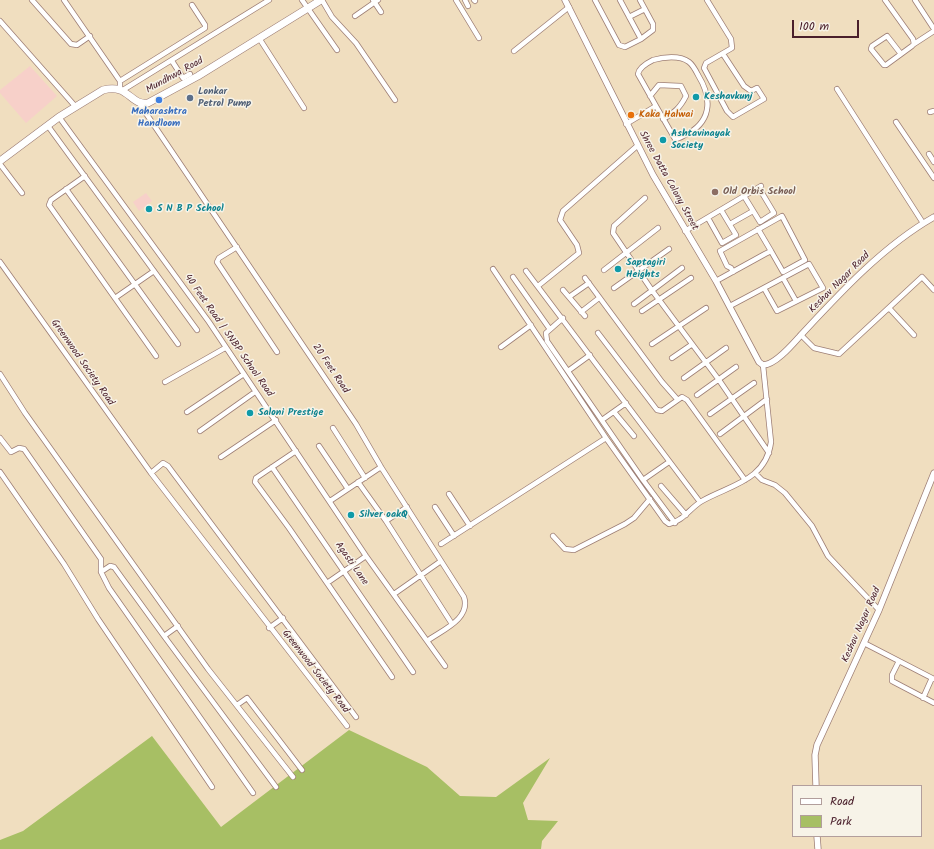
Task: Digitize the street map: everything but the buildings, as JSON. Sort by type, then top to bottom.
[{"type":"main road","name":"Mundhwa Road","points":[[122,89],[139,103],[148,103],[198,76],[322,0]]},
{"type":"main road","points":[[0,161],[75,106],[103,90],[112,88],[122,89]]},
{"type":"street","points":[[32,0],[71,44],[77,45],[90,36]]},
{"type":"street","points":[[64,0],[120,80],[122,89],[172,61],[269,0]]},
{"type":"street","points":[[302,0],[337,50]]},
{"type":"street","points":[[322,0],[332,17],[356,44],[395,100]]},
{"type":"street","points":[[456,0],[479,38]]},
{"type":"street","points":[[465,0],[468,6]]},
{"type":"street","name":"Shree Datta Colony Street","points":[[565,0],[637,146],[685,231],[716,281],[759,362],[763,365]]},
{"type":"street","points":[[595,0],[619,45],[625,47],[641,40],[651,33],[654,27],[640,0]]},
{"type":"street","points":[[620,0],[641,40]]},
{"type":"street","points":[[707,0],[731,39],[732,48],[706,63],[704,68],[727,111],[733,117],[764,99],[757,88],[751,91],[744,86],[724,54]]},
{"type":"street","points":[[901,54],[887,36],[871,47],[884,65],[901,54],[934,30],[916,0]]},
{"type":"street","points":[[355,16],[375,1],[381,12]]},
{"type":"street","points":[[888,1],[913,39],[914,44]]},
{"type":"street","points":[[120,80],[205,28],[205,25],[192,5]]},
{"type":"street","points":[[514,51],[569,7]]},
{"type":"street","points":[[629,17],[645,9]]},
{"type":"street","points":[[0,21],[75,106]]},
{"type":"street","points":[[259,38],[304,108]]},
{"type":"street","points":[[660,58],[681,59],[689,62],[705,86],[709,102],[708,108],[695,129],[678,138],[675,138],[650,96],[638,72],[650,62],[660,58]]},
{"type":"street","points":[[172,61],[183,78],[190,74]]},
{"type":"street","points":[[650,96],[659,85],[681,86],[686,96],[684,101],[675,113],[663,119]]},
{"type":"street","points":[[837,89],[924,223]]},
{"type":"street","name":"20 Feet Road","points":[[139,103],[356,424],[381,467],[466,603],[463,615],[427,641]]},
{"type":"street","points":[[626,124],[656,106]]},
{"type":"street","name":"40 Feet Road | SNBP School Road","points":[[59,118],[209,322],[366,556],[445,666]]},
{"type":"street","points":[[896,122],[934,178]]},
{"type":"street","points":[[48,126],[197,330]]},
{"type":"street","points":[[538,286],[578,253],[577,245],[560,220],[563,211],[637,146]]},
{"type":"street","points":[[929,154],[934,162]]},
{"type":"street","points":[[0,164],[22,193]]},
{"type":"street","points":[[85,176],[51,200],[49,205],[156,356]]},
{"type":"street","points":[[685,231],[708,218],[744,196],[760,187],[774,213],[760,222],[744,196]]},
{"type":"street","points":[[66,189],[178,344]]},
{"type":"street","points":[[645,198],[612,229],[626,254],[691,345],[719,380],[731,400],[770,454]]},
{"type":"street","points":[[708,218],[722,243],[736,235],[721,210]]},
{"type":"street","points":[[730,224],[753,211]]},
{"type":"street","points":[[733,272],[731,268],[727,266],[720,252],[758,229],[782,216],[805,260],[783,272],[758,229]]},
{"type":"street","name":"Keshav Nagar Road","points":[[763,365],[766,365],[780,356],[848,286],[876,260],[934,217]]},
{"type":"street","points":[[604,270],[658,228]]},
{"type":"street","points":[[236,247],[219,258],[217,262],[277,352]]},
{"type":"street","points":[[614,288],[639,272],[669,249]]},
{"type":"street","points":[[716,281],[771,250]]},
{"type":"street","name":"Greenwood Society Road","points":[[0,262],[151,473],[269,628],[347,726]]},
{"type":"street","points":[[730,306],[809,264],[823,288],[777,311],[764,288]]},
{"type":"street","points":[[634,304],[651,289],[682,268]]},
{"type":"street","points":[[493,269],[606,438],[665,521],[669,524],[675,523],[700,502],[745,480],[762,467],[770,454],[771,442],[763,365]]},
{"type":"street","points":[[115,298],[154,271]]},
{"type":"street","points":[[526,271],[563,318],[700,502]]},
{"type":"street","points":[[512,277],[549,328]]},
{"type":"street","points":[[801,335],[814,348],[839,354],[922,277],[934,290]]},
{"type":"street","points":[[585,278],[662,382],[677,399]]},
{"type":"street","points":[[642,311],[691,278]]},
{"type":"street","points":[[783,278],[796,301]]},
{"type":"street","points":[[569,298],[589,283]]},
{"type":"street","points":[[563,290],[583,314],[599,298]]},
{"type":"street","points":[[652,344],[706,308]]},
{"type":"street","points":[[889,308],[914,335]]},
{"type":"street","points":[[563,318],[549,328],[546,333],[546,338],[643,480],[675,523]]},
{"type":"street","points":[[502,347],[531,325]]},
{"type":"street","points":[[598,333],[657,410],[662,411],[677,399],[684,397],[745,480]]},
{"type":"street","points":[[672,358],[691,345]]},
{"type":"street","points":[[165,382],[225,348]]},
{"type":"street","points":[[684,378],[726,348]]},
{"type":"street","points":[[568,371],[590,355]]},
{"type":"street","points":[[697,395],[736,367]]},
{"type":"street","points":[[0,374],[25,413],[178,626],[293,777]]},
{"type":"street","points":[[187,412],[244,374]]},
{"type":"street","points":[[710,414],[754,384]]},
{"type":"street","points":[[200,431],[255,392]]},
{"type":"street","points":[[720,434],[767,400]]},
{"type":"street","points":[[602,420],[626,402]]},
{"type":"street","points":[[614,412],[634,436]]},
{"type":"street","points":[[221,457],[276,420]]},
{"type":"street","points":[[333,428],[365,478]]},
{"type":"street","points":[[0,438],[11,452],[19,448],[24,449],[101,559],[100,572],[103,580],[253,793]]},
{"type":"street","points":[[441,544],[606,438]]},
{"type":"street","points":[[319,446],[348,489]]},
{"type":"street","points":[[296,451],[256,478],[255,482],[392,677]]},
{"type":"street","points":[[643,480],[669,462]]},
{"type":"street","name":"Greenwood Society Road","points":[[151,473],[162,463],[168,466],[356,717]]},
{"type":"street","name":"Agasti Lane","points":[[272,467],[413,672]]},
{"type":"street","points":[[330,502],[381,467]]},
{"type":"street","points":[[0,472],[64,564],[98,619],[212,787]]},
{"type":"street","name":"Keshav Nagar Road","points":[[816,785],[815,755],[817,745],[879,610],[934,472]]},
{"type":"street","points":[[755,473],[762,480],[775,485],[785,493],[809,522],[828,556],[879,610]]},
{"type":"street","points":[[358,482],[386,521],[452,624]]},
{"type":"street","points":[[661,486],[686,514]]},
{"type":"street","points":[[449,494],[470,526]]},
{"type":"street","points":[[553,536],[565,549],[574,550],[626,524],[634,518],[650,499]]},
{"type":"street","points":[[435,506],[454,536]]},
{"type":"street","points":[[386,521],[407,507]]},
{"type":"street","points":[[327,583],[366,556]]},
{"type":"street","points":[[394,594],[441,561]]},
{"type":"street","points":[[100,572],[110,566],[114,567],[276,787]]},
{"type":"street","name":"Greenwood Society Road","points":[[269,628],[283,618]]},
{"type":"street","points":[[164,636],[178,626]]},
{"type":"street","points":[[864,643],[933,679],[923,698]]},
{"type":"street","points":[[899,661],[892,675],[892,682],[934,703]]},
{"type":"street","points":[[237,705],[247,698],[302,770]]},
{"type":"street","points":[[817,837],[818,849]]},
{"type":"shaded area","points":[[30,66],[57,96],[26,123],[0,93],[0,90]]},
{"type":"shaded area","points":[[146,193],[152,201],[139,211],[133,202]]},
{"type":"green space","points":[[349,730],[427,767],[460,796],[496,797],[550,758],[523,803],[528,820],[558,821],[542,841],[541,849],[0,849],[0,840],[23,831],[152,736],[221,827]]},
{"type":"place","name":"Keshavkunj","points":[[696,97]]},
{"type":"place","name":"Lonkar Petrol Pump","points":[[190,98]]},
{"type":"place","name":"Maharashtra Handloom","points":[[159,100]]},
{"type":"place","name":"Kaka Halwai","points":[[631,115]]},
{"type":"place","name":"Ashtavinayak Society","points":[[663,140]]},
{"type":"place","name":"Old Orbis School","points":[[715,192]]},
{"type":"place","name":"S N B P School","points":[[149,209]]},
{"type":"place","name":"Saptagiri Heights","points":[[618,269]]},
{"type":"place","name":"Saloni Prestige","points":[[250,413]]},
{"type":"place","name":"Silver oakQ","points":[[351,515]]}]
